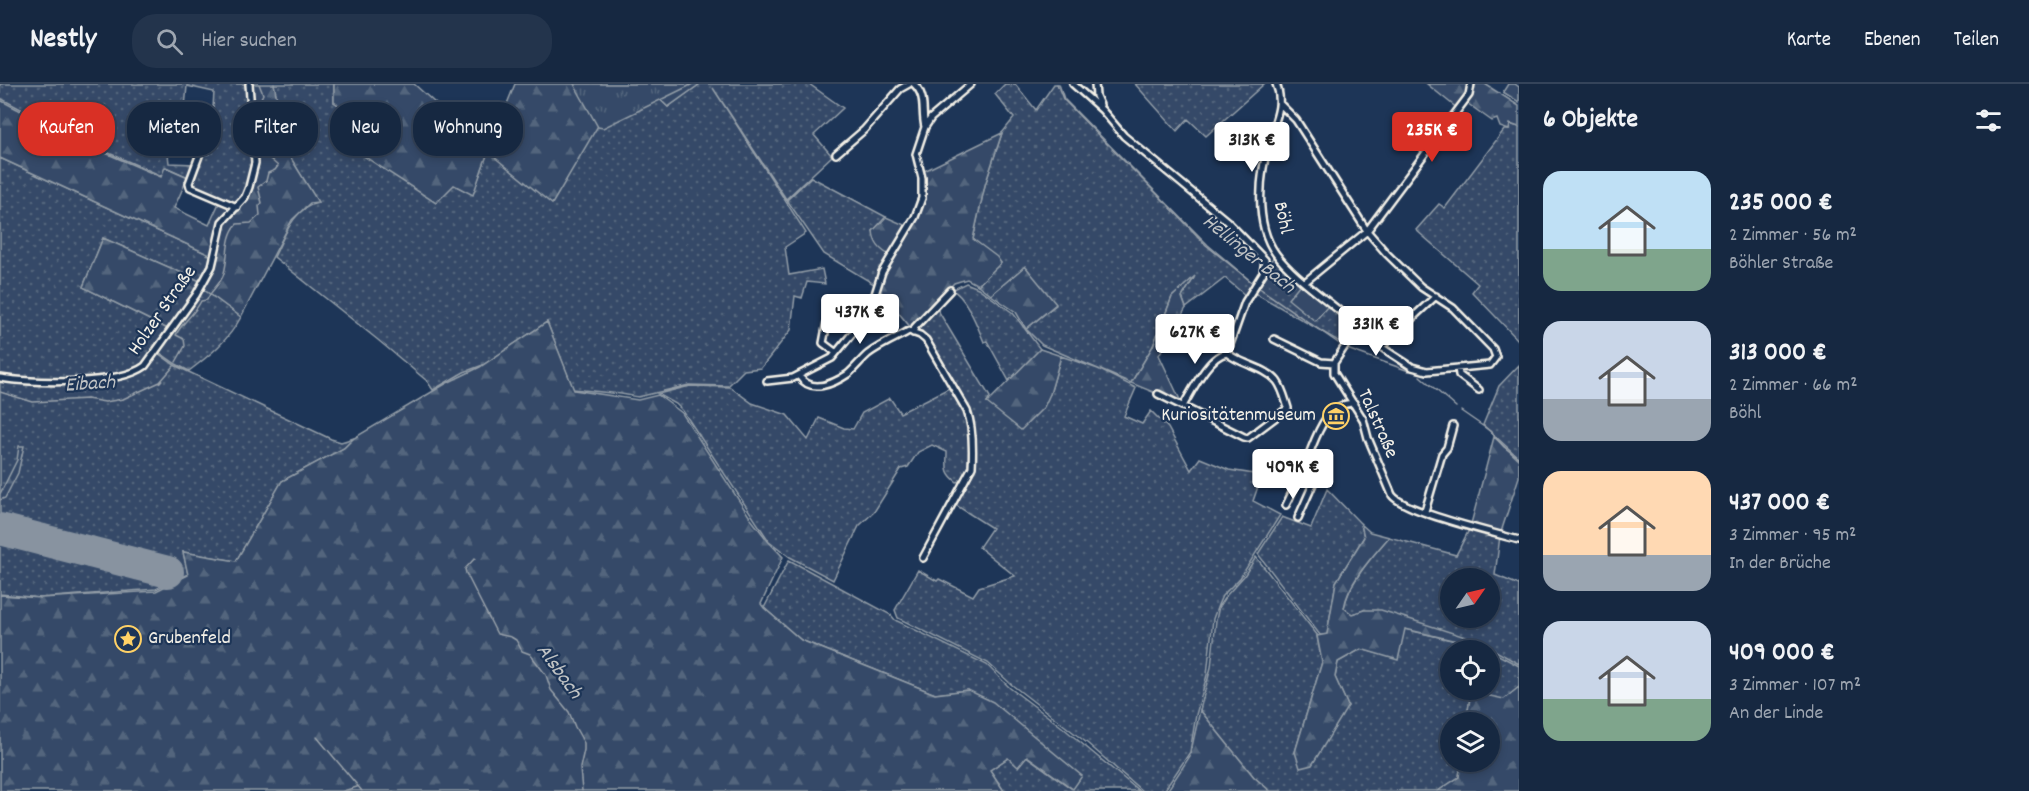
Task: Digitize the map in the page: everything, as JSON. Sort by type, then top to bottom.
[{"type":"street","name":"Holzer Straße","points":[[0,378],[30,382],[92,380],[124,376],[136,373],[155,353],[196,295],[212,266],[220,226],[227,215],[245,197],[254,173],[255,152],[249,84]]},
{"type":"street","points":[[836,154],[864,130],[900,89],[909,84]]},
{"type":"street","points":[[914,84],[923,97],[925,128]]},
{"type":"street","points":[[767,381],[786,380],[799,376],[832,358],[870,310],[882,272],[915,217],[923,188],[916,154],[925,128],[931,118],[971,84]]},
{"type":"street","points":[[1074,84],[1102,110],[1124,136],[1227,221],[1265,260],[1265,266],[1240,314],[1227,353]]},
{"type":"street","points":[[1095,84],[1096,96],[1102,110]]},
{"type":"street","name":"Böhl","points":[[1275,253],[1266,232],[1262,202],[1267,148],[1280,104],[1276,84]]},
{"type":"street","points":[[1305,282],[1367,231],[1468,95],[1472,84]]},
{"type":"street","points":[[1265,260],[1275,253],[1342,313],[1352,332],[1418,369],[1427,371],[1490,365],[1495,359],[1493,349],[1454,308],[1421,287],[1399,268],[1367,231],[1296,120],[1280,104]]},
{"type":"street","points":[[199,156],[189,183],[190,187],[237,207]]},
{"type":"street","points":[[913,333],[915,327],[950,290]]},
{"type":"street","points":[[1382,347],[1436,296]]},
{"type":"street","points":[[828,317],[823,344],[835,352]]},
{"type":"street","points":[[799,376],[803,382],[813,387],[828,385],[848,373],[868,353],[909,331],[926,340],[970,419],[972,467],[923,558]]},
{"type":"street","points":[[1274,339],[1321,362],[1334,363],[1352,332]]},
{"type":"street","points":[[1158,394],[1246,438],[1288,408],[1284,393],[1276,380],[1261,369],[1239,361],[1227,353],[1219,355],[1204,371],[1183,406]]},
{"type":"street","name":"Talstraße","points":[[1334,363],[1334,372],[1362,419],[1396,501],[1519,540]]},
{"type":"street","points":[[1458,368],[1459,375],[1479,390]]},
{"type":"street","points":[[1286,505],[1317,432],[1341,405],[1354,403]]},
{"type":"street","points":[[1425,511],[1442,454],[1448,448],[1454,426]]},
{"type":"street","points":[[1298,518],[1313,484],[1299,477]]},
{"type":"green space","points":[[0,84],[247,84],[249,102],[233,102],[233,156],[251,156],[249,177],[236,205],[191,187],[190,183],[202,156],[221,156],[221,102],[213,102],[214,92],[187,86],[186,102],[127,102],[127,156],[168,156],[169,163],[194,164],[188,177],[166,167],[162,176],[115,156],[115,102],[18,102],[18,108],[0,98]]},
{"type":"green space","points":[[251,84],[274,84],[277,102],[252,102]]},
{"type":"green space","points":[[274,84],[334,84],[334,102],[330,102],[330,156],[365,156],[454,185],[473,194],[487,156],[523,156],[523,140],[605,112],[648,88],[668,107],[700,84],[809,84],[843,108],[814,135],[832,156],[786,199],[713,88],[806,233],[785,247],[789,275],[822,269],[825,284],[807,282],[802,298],[795,296],[791,330],[761,368],[744,370],[728,386],[689,385],[638,397],[573,389],[547,322],[483,365],[464,372],[433,390],[427,381],[378,340],[274,257],[296,217],[302,210],[318,203],[289,156],[318,156],[318,102],[277,102]]},
{"type":"green space","points":[[334,84],[414,84],[434,102],[413,102],[413,156],[487,156],[473,195],[454,185],[436,203],[364,156],[401,156],[401,102],[334,102]]},
{"type":"green space","points":[[515,84],[700,84],[668,107],[648,88],[606,112],[552,204],[493,156],[523,156],[523,102],[508,102]]},
{"type":"green space","points":[[574,84],[693,84],[603,128],[598,127]]},
{"type":"green space","points":[[1005,84],[1015,84],[1036,110],[1054,84],[1059,84],[1064,99],[1208,245],[1254,284],[1246,296],[1225,278],[1186,308],[1182,297],[1194,278],[1172,297],[1153,346],[1131,383],[1042,345],[1026,329],[1056,305],[1025,267],[991,295],[978,285],[1001,263],[973,239],[985,185],[1002,133],[1014,118],[995,94]]},
{"type":"green space","points":[[1135,84],[1264,84],[1206,136],[1188,119],[1177,131]]},
{"type":"green space","points":[[1427,84],[1485,84],[1519,106],[1519,127],[1510,124],[1509,130],[1500,127],[1497,119],[1492,121],[1464,101],[1458,109]]},
{"type":"green space","points":[[1508,84],[1515,84],[1519,87],[1519,102],[1503,92]]},
{"type":"green space","points":[[0,100],[18,109],[18,156],[112,156],[161,177],[165,167],[188,177],[174,208],[209,225],[219,203],[231,208],[218,223],[212,256],[0,158]]},
{"type":"green space","points":[[1509,124],[1519,127],[1519,341],[1472,292],[1478,284],[1416,230],[1439,204],[1445,208],[1504,130],[1509,130]]},
{"type":"green space","points":[[1002,133],[985,185],[973,239],[997,257],[1001,263],[978,285],[967,279],[954,283],[912,329],[878,288],[883,273],[916,217],[919,203],[918,174]]},
{"type":"green space","points":[[289,156],[318,202],[310,203],[292,220],[241,317],[199,286],[215,264],[222,227],[227,218],[243,204],[253,182],[256,157]]},
{"type":"green space","points":[[0,158],[212,256],[200,281],[103,238],[83,287],[168,329],[136,371],[124,375],[28,382],[0,378]]},
{"type":"green space","points":[[811,177],[886,217],[873,231],[891,256],[877,286],[824,254],[787,200]]},
{"type":"green space","points":[[886,217],[909,227],[891,256],[878,246],[873,231]]},
{"type":"green space","points":[[103,238],[200,281],[168,329],[83,287]]},
{"type":"green space","points":[[1275,256],[1338,313],[1350,333],[1345,345],[1257,294],[1252,295]]},
{"type":"green space","points":[[1025,266],[1056,304],[1026,329],[1016,312],[991,295]]},
{"type":"green space","points":[[1195,276],[1182,297],[1186,308],[1159,355],[1182,404],[1131,383],[1153,346],[1172,297]]},
{"type":"green space","points":[[966,283],[978,288],[1013,313],[1040,349],[1009,381],[987,341],[984,342],[967,305],[952,290]]},
{"type":"green space","points":[[1300,284],[1328,306],[1315,321],[1288,299]]},
{"type":"green space","points":[[199,286],[241,317],[224,340],[189,371],[156,350]]},
{"type":"green space","points":[[936,307],[990,397],[987,403],[1050,394],[1061,356],[1098,369],[1136,388],[1124,416],[1142,424],[1151,411],[1168,428],[1191,470],[1200,458],[1229,470],[1254,474],[1260,481],[1253,501],[1280,515],[1240,578],[1222,596],[1218,605],[1213,619],[1207,675],[1196,715],[1190,752],[1164,791],[1142,791],[988,663],[898,618],[895,610],[918,570],[937,581],[939,579],[973,596],[979,587],[1015,576],[979,547],[992,528],[954,504],[972,468],[971,419],[919,331],[919,326]]},
{"type":"green space","points":[[547,322],[574,390],[638,400],[658,395],[682,413],[751,519],[783,557],[761,604],[764,608],[801,640],[935,694],[968,690],[993,702],[1082,776],[1073,789],[1027,756],[1018,767],[1008,758],[990,770],[1004,791],[0,791],[0,595],[41,598],[156,591],[188,575],[183,552],[236,561],[282,481],[344,448],[354,438],[447,383],[480,367]]},
{"type":"green space","points":[[1040,349],[1061,356],[1044,407],[1021,430],[987,403]]},
{"type":"green space","points":[[155,351],[176,366],[331,439],[341,442],[354,438],[344,448],[282,481],[236,561],[183,552],[188,574],[156,589],[40,598],[0,594],[0,379],[28,384],[94,380],[137,372]]},
{"type":"green space","points":[[1519,365],[1519,458],[1483,425],[1499,386]]},
{"type":"green space","points":[[690,386],[730,387],[752,403],[787,415],[808,440],[819,418],[844,428],[853,429],[862,413],[890,398],[900,413],[953,386],[969,419],[971,466],[963,480],[957,482],[948,472],[947,452],[932,445],[918,452],[908,467],[901,469],[874,512],[859,526],[833,580],[790,557],[769,541],[683,411],[676,404],[658,394]]},
{"type":"green space","points":[[1494,437],[1519,460],[1519,477],[1501,532],[1471,524]]},
{"type":"green space","points":[[19,446],[24,446],[18,473],[5,498],[0,500],[0,494],[17,460]]},
{"type":"green space","points":[[1327,489],[1361,524],[1364,537],[1336,582],[1327,635],[1320,635],[1258,554],[1282,517],[1311,528]]},
{"type":"green space","points":[[1361,524],[1370,532],[1389,537],[1356,579],[1346,598],[1344,608],[1352,614],[1364,610],[1381,610],[1475,640],[1452,640],[1405,629],[1398,660],[1361,649],[1338,662],[1335,677],[1348,706],[1312,765],[1300,768],[1295,752],[1322,662],[1317,636],[1327,634],[1336,582],[1364,537]]},
{"type":"green space","points":[[1470,528],[1500,536],[1496,568],[1440,568],[1440,628],[1500,628],[1500,577],[1519,585],[1519,664],[1500,653],[1500,640],[1474,640],[1364,610],[1352,614],[1344,608],[1356,579],[1389,537],[1456,555]]},
{"type":"green space","points":[[1256,557],[1318,636],[1322,662],[1295,752],[1348,706],[1335,677],[1338,662],[1361,649],[1398,659],[1404,629],[1452,640],[1440,640],[1440,700],[1470,700],[1468,712],[1440,712],[1440,772],[1460,772],[1459,777],[1438,791],[1270,791],[1254,777],[1200,710],[1211,667],[1219,606],[1244,576]]},
{"type":"green space","points":[[789,560],[891,615],[895,620],[987,665],[1010,688],[1062,727],[1139,791],[1004,791],[990,770],[1008,758],[1026,756],[1072,789],[968,690],[935,694],[801,640],[764,608]]},
{"type":"green space","points":[[1500,656],[1519,666],[1519,687],[1504,700],[1500,699]]},
{"type":"green space","points":[[1519,687],[1519,791],[1438,791],[1459,777],[1460,772],[1500,772],[1500,712],[1468,712],[1470,700],[1504,699]]},
{"type":"green space","points":[[1200,710],[1254,777],[1270,791],[1167,791],[1190,756]]},
{"type":"waterway","name":"Eibach","points":[[176,362],[185,346],[184,339],[176,335],[201,301],[207,300],[221,281],[233,229],[237,224],[251,223],[260,215],[259,206],[262,203],[258,187],[266,181],[268,173],[278,166],[270,159],[273,157],[268,137],[272,132],[266,118],[267,108],[259,102],[263,94],[259,84]]},
{"type":"waterway","name":"Hellinger Bach","points":[[1057,84],[1063,99],[1108,145]]},
{"type":"waterway","name":"Hellinger Bach","points":[[1112,149],[1166,203]]},
{"type":"waterway","name":"Hellinger Bach","points":[[1169,206],[1206,245],[1254,284]]},
{"type":"waterway","name":"Hellinger Bach","points":[[1258,287],[1341,345]]},
{"type":"waterway","name":"Hellinger Bach","points":[[1347,349],[1409,371]]},
{"type":"waterway","name":"Eibach","points":[[0,392],[33,402],[87,399],[105,402],[123,399],[160,382],[174,366]]},
{"type":"waterway","name":"Hellinger Bach","points":[[1420,376],[1456,407]]},
{"type":"waterway","name":"Hellinger Bach","points":[[1461,411],[1490,431],[1504,447],[1519,458]]},
{"type":"waterway","name":"Alsbach","points":[[475,558],[465,569],[466,573],[497,634],[516,640],[522,651],[530,654],[546,675],[551,690],[569,712],[584,743],[580,768],[582,791]]},
{"type":"waterway","points":[[317,737],[362,791]]},
{"type":"waterway","points":[[343,791],[357,787]]},
{"type":"runway","points":[[0,529],[168,572]]},
{"type":"place","name":"Kuriositätenmuseum","points":[[1336,416]]},
{"type":"place","name":"Grubenfeld","points":[[128,639]]}]
